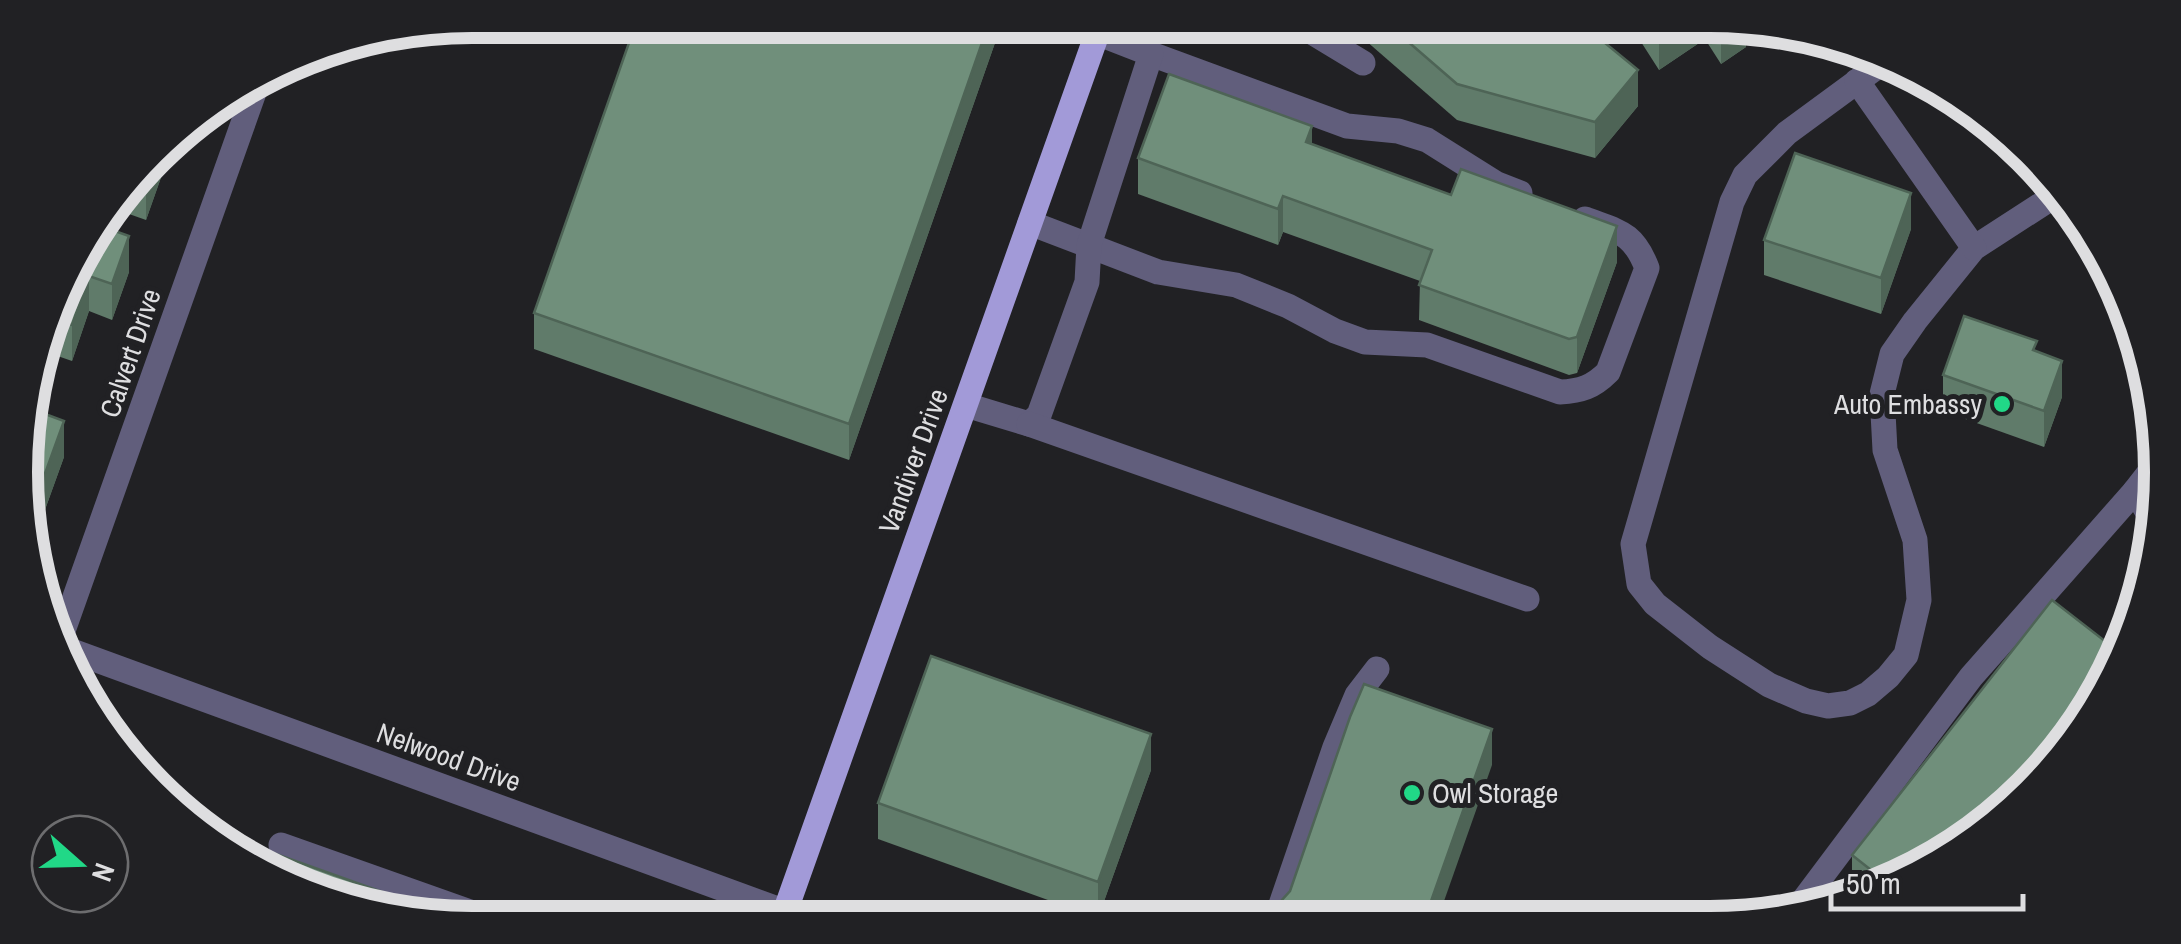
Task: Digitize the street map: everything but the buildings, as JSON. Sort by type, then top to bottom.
[{"type":"main road","name":"Vandiver Drive","points":[[787,906],[1096,38]]},
{"type":"street","points":[[1030,223],[1158,272],[1236,285],[1365,342],[1427,344],[1560,392],[1596,384],[1608,372],[1646,268],[1640,250],[1629,236],[1498,184],[1426,140],[1398,131],[1347,126],[1151,54],[1122,38]]},
{"type":"street","points":[[1321,38],[1362,64]]},
{"type":"street","points":[[1029,424],[1039,415],[1088,282],[1089,245],[1151,54]]},
{"type":"street","points":[[1873,70],[1787,133],[1745,174],[1732,202],[1632,544],[1639,584],[1655,604],[1710,647],[1769,685],[1828,706],[1850,704],[1868,694],[1906,656],[1920,600],[1916,540],[1885,450],[1882,394],[1892,354],[1974,248],[2049,201]]},
{"type":"street","points":[[1858,81],[1974,248]]},
{"type":"street","name":"Calvert Drive","points":[[66,626],[251,99]]},
{"type":"street","points":[[966,404],[1527,599]]},
{"type":"street","points":[[1808,895],[1971,677],[2143,481]]},
{"type":"street","points":[[2135,491],[2143,504]]},
{"type":"street","name":"Nelwood Drive","points":[[76,650],[754,906]]},
{"type":"street","points":[[1280,906],[1335,747],[1357,695],[1376,669]]},
{"type":"street","points":[[282,846],[453,906]]},
{"type":"place","name":"Auto Embassy","points":[[2002,404]]},
{"type":"place","name":"Owl Storage","points":[[1412,793]]}]
